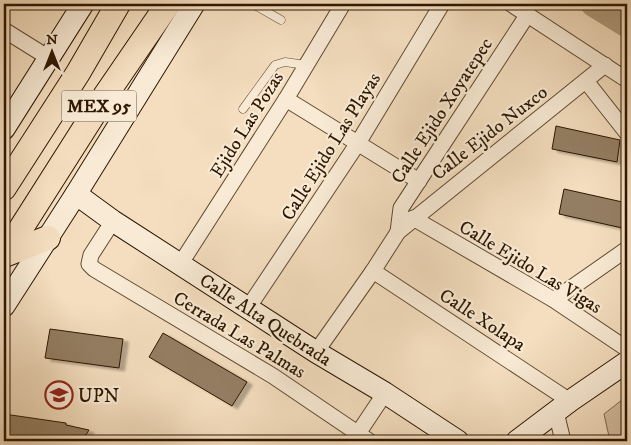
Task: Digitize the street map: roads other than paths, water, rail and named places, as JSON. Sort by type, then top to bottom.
[{"type":"main road","points":[[4,130],[82,4]]},
{"type":"main road","name":"MEX 95","points":[[4,188],[78,73],[118,4]]},
{"type":"main road","name":"MEX 95","points":[[4,255],[107,93],[168,4]]},
{"type":"main road","points":[[4,306],[194,4]]},
{"type":"main road","name":"Calle Alta Quebrada","points":[[76,194],[113,221],[458,441]]},
{"type":"main road","points":[[4,255],[48,238]]},
{"type":"main road","points":[[517,441],[627,362]]},
{"type":"street","name":"Ejido Las Pozas","points":[[181,264],[286,99],[343,4]]},
{"type":"street","name":"Calle Ejido Las Playas","points":[[248,308],[358,143],[442,4]]},
{"type":"street","points":[[510,4],[627,80]]},
{"type":"street","name":"Calle Ejido Xoyatepec","points":[[398,232],[401,208],[528,14]]},
{"type":"street","points":[[4,30],[49,58]]},
{"type":"street","name":"Calle Ejido Nuxco","points":[[398,232],[605,65]]},
{"type":"street","points":[[586,81],[627,133]]},
{"type":"street","points":[[286,99],[419,181]]},
{"type":"street","name":"Calle Ejido Las Vigas","points":[[413,218],[554,300],[627,349]]},
{"type":"street","name":"Cerrada Las Palmas","points":[[113,221],[91,255],[89,264],[94,269],[273,376],[360,438]]},
{"type":"street","points":[[316,352],[398,232]]},
{"type":"street","points":[[554,300],[627,249]]},
{"type":"street","name":"Calle Xolapa","points":[[373,271],[563,407]]},
{"type":"street","points":[[360,438],[385,393]]},
{"type":"street","points":[[563,407],[563,441]]},
{"type":"lane","points":[[253,4],[280,20]]},
{"type":"lane","points":[[243,109],[275,64],[285,62],[306,66]]},
{"type":"waterway","points":[[593,4],[627,25]]},
{"type":"place","name":"UPN","points":[[59,395]]}]
